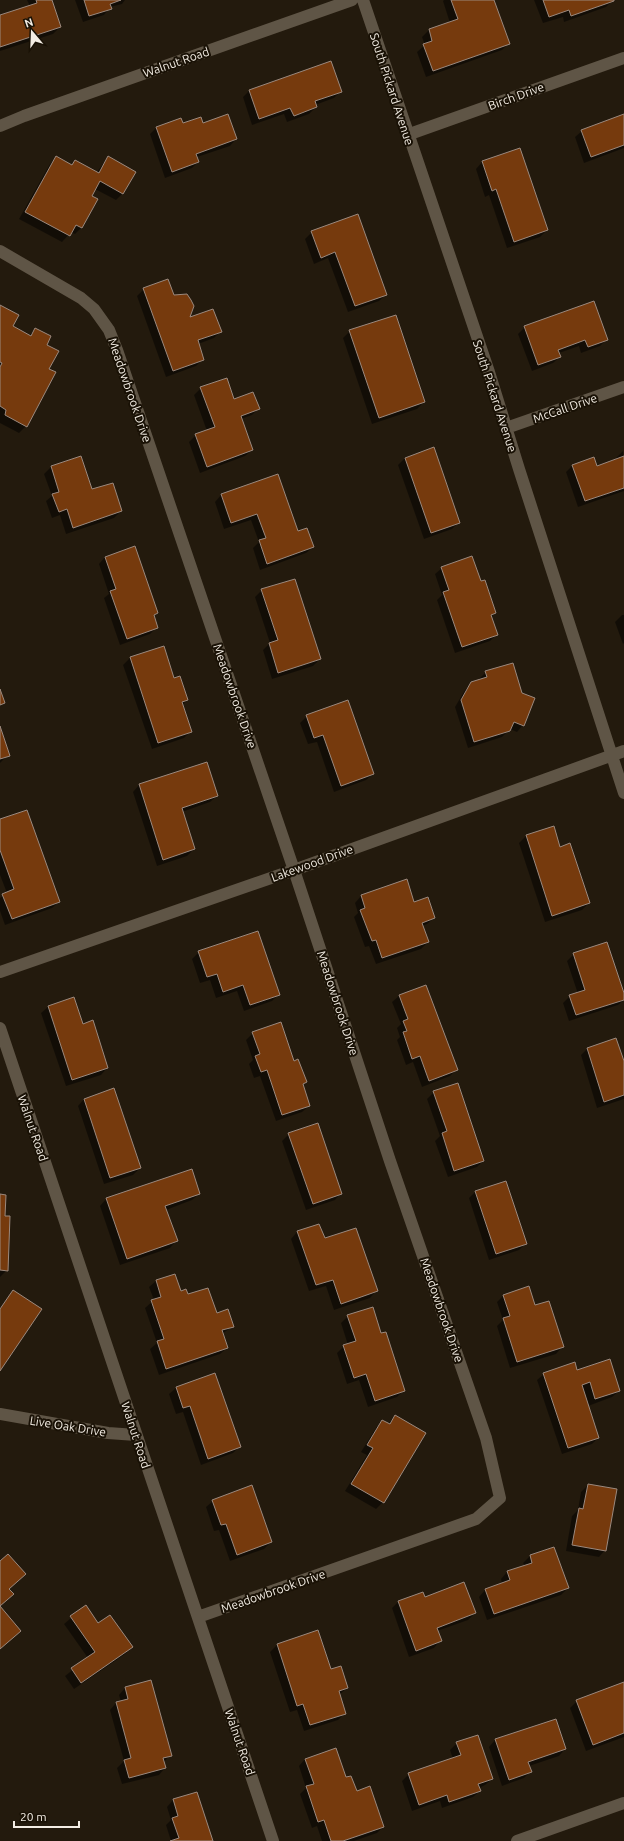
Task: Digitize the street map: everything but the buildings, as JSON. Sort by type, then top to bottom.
[{"type":"street","name":"Walnut Road","points":[[0,126],[38,110],[352,0]]},
{"type":"street","name":"South Pickard Avenue","points":[[363,0],[407,135],[489,372],[624,793]]},
{"type":"street","name":"Birch Drive","points":[[407,135],[624,58]]},
{"type":"street","name":"Meadowbrook Drive","points":[[0,251],[81,298],[94,309],[109,330],[294,870],[393,1169],[486,1438],[500,1498],[476,1519],[198,1617]]},
{"type":"street","name":"McCall Drive","points":[[506,428],[624,387]]},
{"type":"street","name":"Lakewood Drive","points":[[0,972],[294,870],[624,750]]},
{"type":"street","name":"Walnut Road","points":[[0,1028],[273,1841]]},
{"type":"street","name":"Live Oak Drive","points":[[0,1414],[108,1433],[136,1435]]},
{"type":"street","points":[[517,1841],[624,1802]]}]
